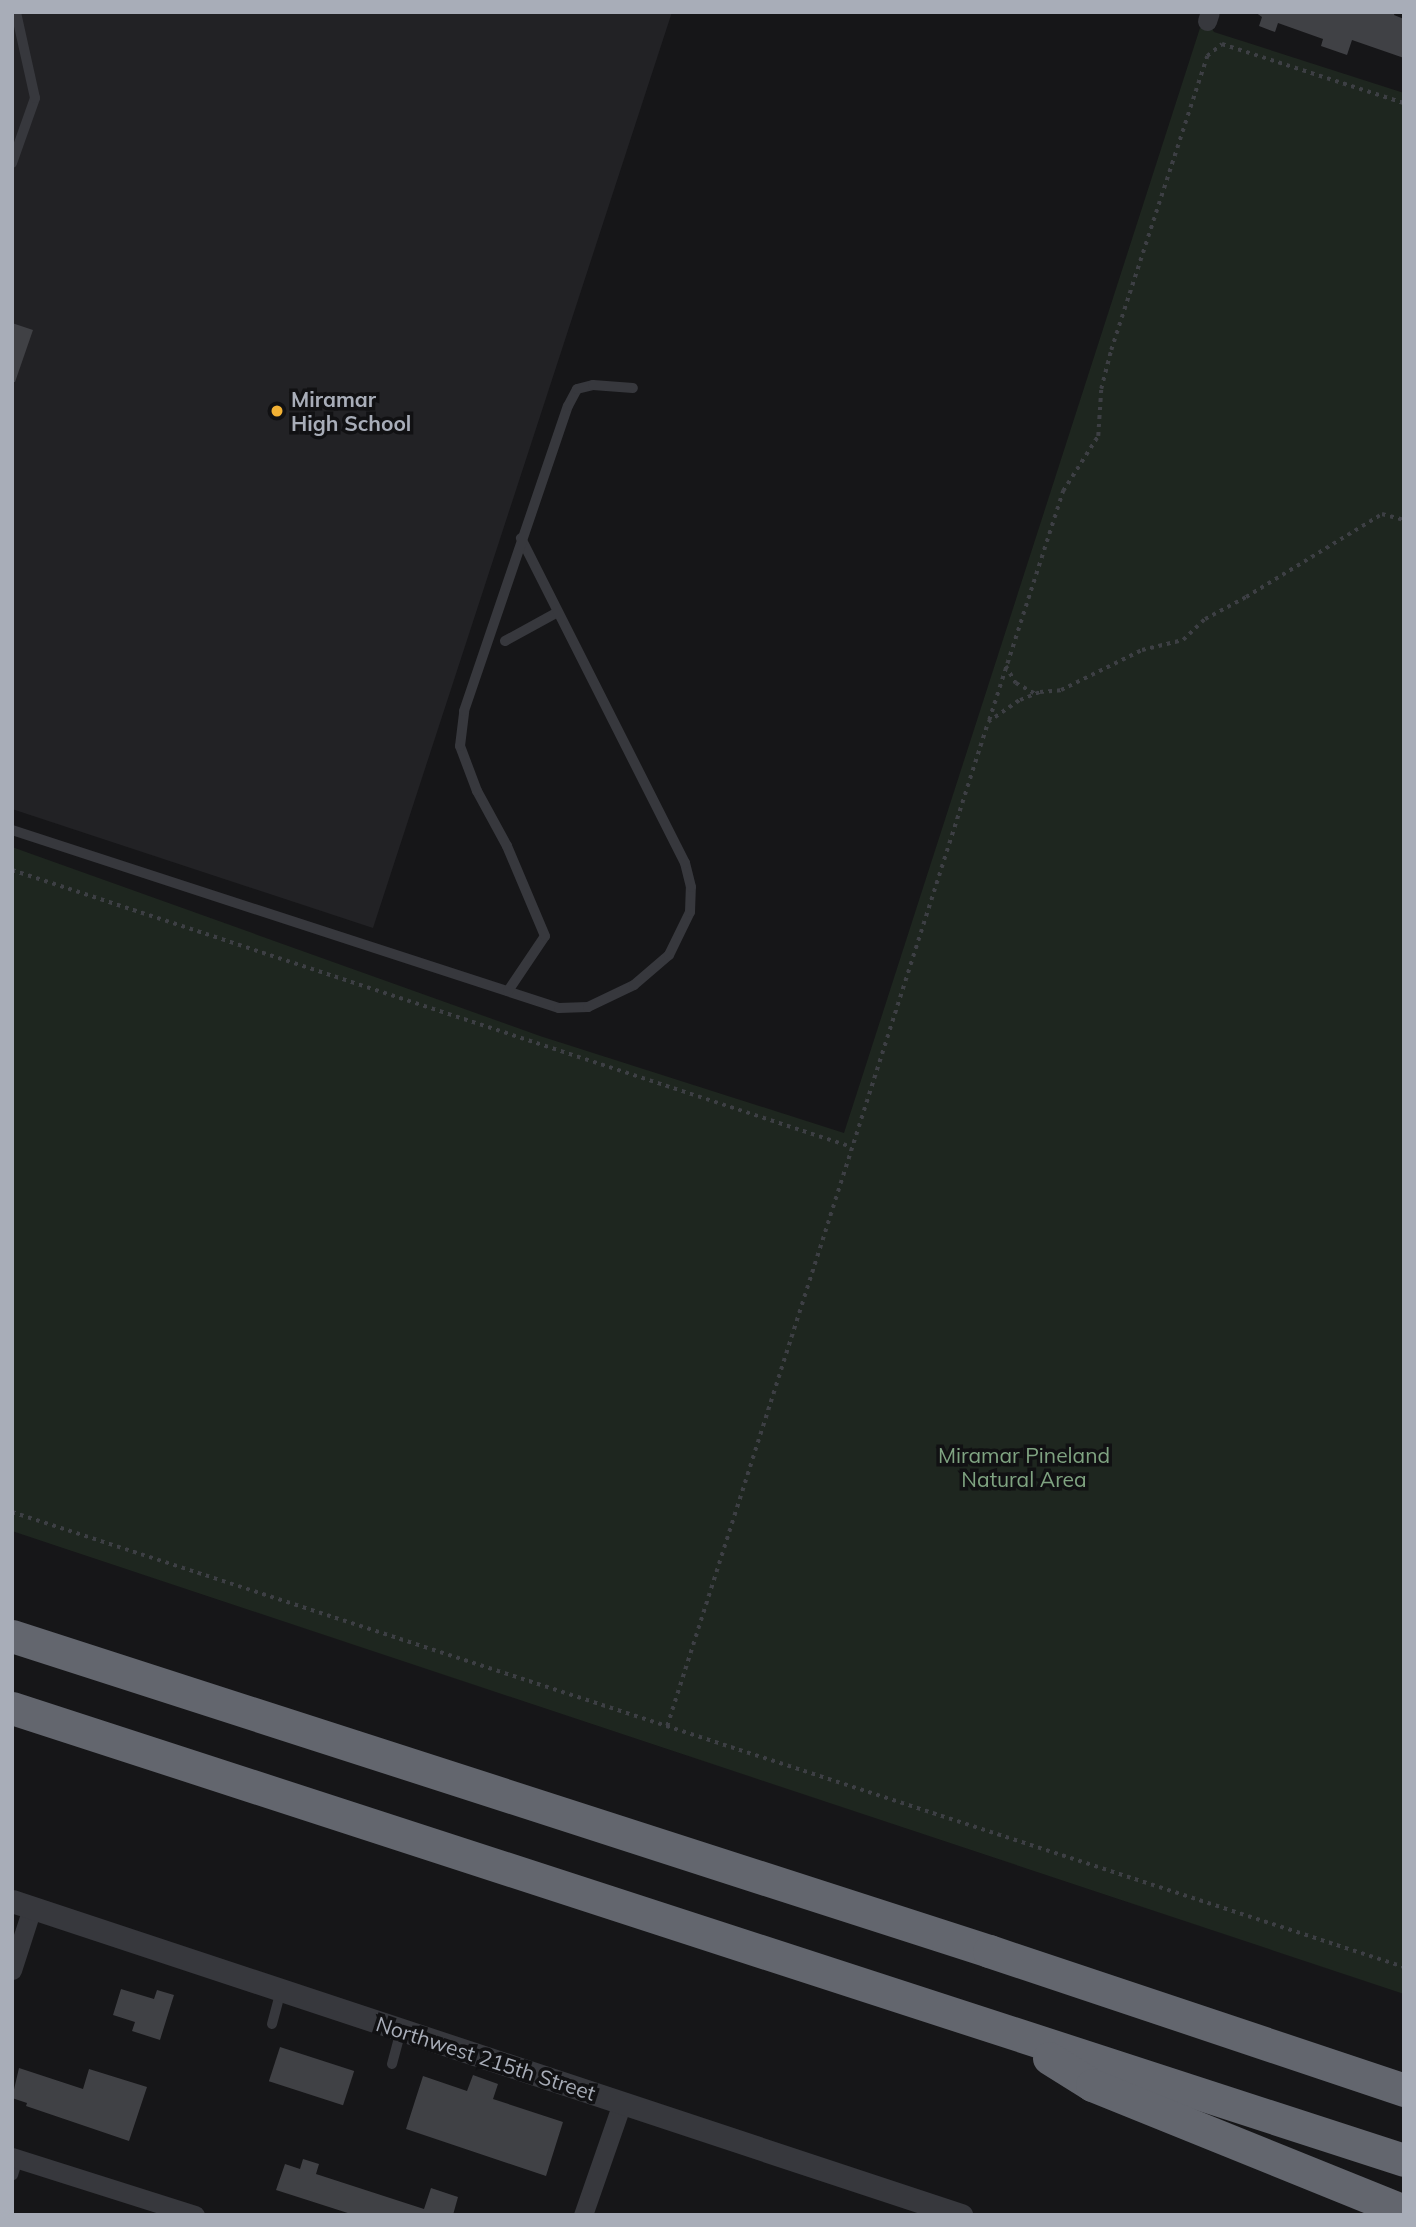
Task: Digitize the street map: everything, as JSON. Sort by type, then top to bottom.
[{"type":"highway","points":[[12,1636],[989,1951],[1404,2090]]},
{"type":"highway","points":[[12,1708],[1404,2161]]},
{"type":"highway","points":[[1002,2030],[1092,2085],[1404,2211]]},
{"type":"street","points":[[12,1970],[22,1905]]},
{"type":"street","name":"Northwest 215th Street","points":[[22,1905],[961,2215]]},
{"type":"street","points":[[583,2215],[622,2103]]},
{"type":"street","points":[[14,2164],[195,2215]]},
{"type":"lane","points":[[12,163],[35,98],[16,12]]},
{"type":"lane","points":[[508,991],[545,936],[507,846],[477,791],[460,746],[464,711],[559,426],[577,389],[593,385],[633,388]]},
{"type":"lane","points":[[12,830],[559,1008],[587,1007],[634,985],[669,955],[690,912],[691,887],[685,863],[521,538]]},
{"type":"lane","points":[[505,641],[558,612]]},
{"type":"lane","points":[[272,2024],[282,1990]]},
{"type":"lane","points":[[392,2064],[401,2030]]},
{"type":"path","points":[[667,1726],[1063,491],[1098,436],[1101,389],[1111,350],[1207,56],[1222,44],[1404,103]]},
{"type":"path","points":[[988,722],[1020,700],[1035,694],[1061,690],[1142,650],[1182,640],[1205,619],[1382,514],[1404,520]]},
{"type":"path","points":[[1006,666],[1016,683],[1035,694]]},
{"type":"path","points":[[12,870],[852,1147]]},
{"type":"path","points":[[12,1512],[1404,1967]]},
{"type":"shaded area","name":"Miramar High School","points":[[12,12],[672,12],[373,928],[12,809]]},
{"type":"green space","name":"Miramar Pineland Natural Area","points":[[1207,21],[1214,32],[1404,93],[1404,1994],[12,1531],[12,847],[540,1036],[844,1133],[1200,28]]},
{"type":"building","points":[[1255,12],[1395,12],[1394,15],[1404,19],[1404,58],[1352,40],[1347,55],[1321,46],[1323,39],[1278,23],[1275,32],[1259,26],[1262,17]]},
{"type":"building","points":[[12,323],[33,330],[15,382],[12,382]]},
{"type":"building","points":[[121,1989],[154,1999],[157,1990],[174,1995],[160,2040],[132,2031],[135,2022],[113,2015]]},
{"type":"building","points":[[280,2047],[354,2071],[343,2105],[269,2081]]},
{"type":"building","points":[[19,2068],[83,2089],[89,2069],[147,2087],[129,2141],[26,2106],[27,2103],[12,2098]]},
{"type":"building","points":[[473,2075],[498,2084],[493,2099],[563,2122],[546,2176],[406,2129],[423,2076],[467,2091]]},
{"type":"building","points":[[303,2159],[319,2164],[316,2174],[424,2209],[431,2188],[458,2197],[453,2215],[354,2215],[276,2190],[285,2164],[300,2169]]},
{"type":"place","name":"Miramar High School","points":[[277,411]]}]
